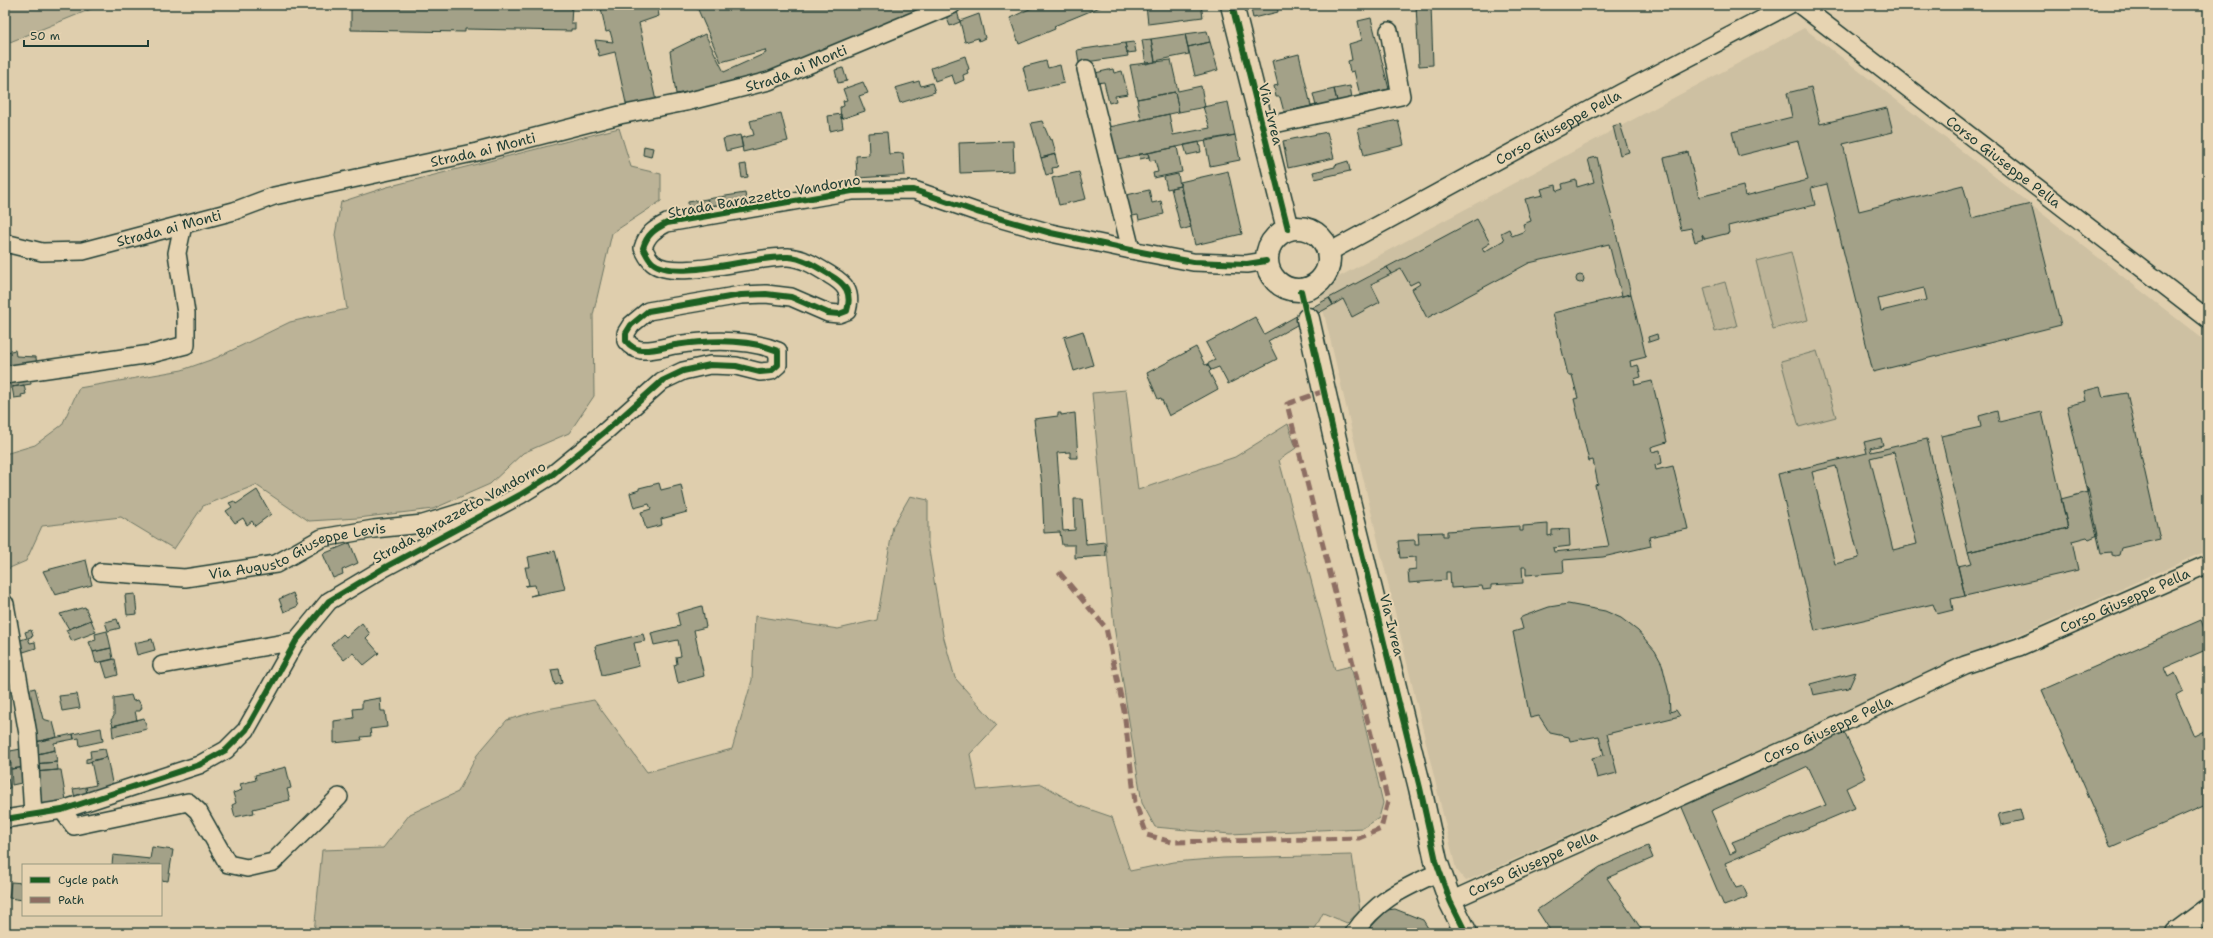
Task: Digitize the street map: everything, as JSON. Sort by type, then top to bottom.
[{"type":"main road","name":"Via Ivrea","points":[[1232,5],[1261,127],[1288,229]]},
{"type":"main road","points":[[1298,227],[1308,229],[1318,234],[1325,242],[1329,252],[1330,262],[1326,273],[1316,285],[1305,307],[1287,288],[1274,280],[1266,261],[1272,241],[1279,234],[1288,229],[1298,227]]},
{"type":"main road","name":"Via Ivrea","points":[[1305,307],[1348,497],[1420,788],[1439,872],[1450,901],[1466,933]]},
{"type":"main road","points":[[2177,933],[2208,910]]},
{"type":"street","name":"Strada ai Monti","points":[[5,243],[42,252],[83,251],[234,211],[274,196],[477,152],[620,115],[686,102],[769,81],[952,5]]},
{"type":"street","name":"Corso Giuseppe Pella","points":[[1329,252],[1621,93],[1789,5]]},
{"type":"street","name":"Corso Giuseppe Pella","points":[[1800,5],[2208,319]]},
{"type":"street","points":[[1261,127],[1401,96],[1389,31]]},
{"type":"street","points":[[1086,69],[1131,250]]},
{"type":"street","name":"Strada Barazzetto Vandorno","points":[[5,819],[62,810],[199,765],[226,750],[246,730],[296,641],[329,601],[384,568],[552,475],[607,430],[662,380],[683,371],[710,365],[736,366],[760,372],[771,371],[778,365],[778,351],[742,343],[706,343],[641,350],[630,346],[626,341],[626,333],[631,325],[648,311],[741,295],[766,294],[791,297],[828,313],[839,314],[847,311],[850,300],[848,292],[842,282],[801,260],[788,257],[762,258],[690,270],[673,270],[654,264],[643,248],[645,240],[656,228],[667,224],[852,191],[914,190],[977,212],[1050,233],[1131,250],[1193,262],[1247,264],[1266,261]]},
{"type":"street","points":[[5,375],[151,354],[186,345],[186,313],[177,252],[183,225]]},
{"type":"street","name":"Via Augusto Giuseppe Levis","points":[[101,572],[185,578],[276,564],[322,538],[374,529],[423,524],[472,509],[491,510]]},
{"type":"street","name":"Corso Giuseppe Pella","points":[[1450,901],[1802,742],[1965,665],[2019,647],[2208,564]]},
{"type":"street","points":[[5,604],[28,734],[33,815]]},
{"type":"street","points":[[162,665],[296,641]]},
{"type":"street","points":[[62,810],[74,826],[188,802],[198,811],[228,864],[247,868],[273,862],[339,797]]},
{"type":"street","points":[[1354,933],[1380,903],[1394,892],[1439,872]]},
{"type":"shaded area","points":[[5,5],[101,5],[5,44]]},
{"type":"shaded area","points":[[1804,28],[2208,343],[2208,550],[1466,881],[1456,869],[1318,288]]},
{"type":"shaded area","points":[[619,128],[631,167],[661,174],[661,201],[612,233],[593,315],[594,396],[569,433],[523,453],[490,484],[433,509],[358,518],[309,521],[256,485],[203,506],[174,549],[121,517],[42,526],[26,561],[5,570],[5,454],[35,445],[62,425],[79,388],[182,370],[216,358],[290,322],[347,309],[335,235],[341,202],[387,187]]},
{"type":"shaded area","points":[[1791,252],[1808,320],[1773,329],[1756,261]]},
{"type":"shaded area","points":[[1725,282],[1737,326],[1715,332],[1704,288]]},
{"type":"shaded area","points":[[1817,351],[1836,417],[1799,427],[1781,361]]},
{"type":"shaded area","points":[[1126,390],[1138,490],[1235,457],[1288,424],[1296,448],[1279,460],[1335,670],[1351,666],[1383,803],[1379,818],[1363,828],[1230,834],[1155,827],[1142,803],[1114,626],[1092,393]]},
{"type":"shaded area","points":[[910,496],[928,500],[928,544],[943,635],[955,678],[997,725],[970,754],[977,790],[1042,784],[1077,805],[1112,817],[1130,871],[1174,862],[1223,858],[1352,855],[1360,911],[1347,923],[1323,913],[1313,933],[314,933],[322,850],[383,848],[410,814],[458,792],[477,755],[507,720],[537,711],[594,700],[647,772],[732,749],[752,680],[755,616],[838,629],[877,620],[893,526]]},
{"type":"building","points":[[351,5],[572,5],[571,23],[575,23],[575,29],[571,29],[571,31],[465,29],[465,32],[351,30]]},
{"type":"building","points":[[615,5],[657,5],[659,16],[639,23],[656,101],[627,108],[615,52],[599,56],[595,40],[613,42],[610,31],[606,32],[601,8]]},
{"type":"building","points":[[696,5],[937,5],[774,75],[676,94],[670,51],[705,34],[724,72],[766,53],[765,50],[721,62]]},
{"type":"building","points":[[1038,5],[1105,5],[1054,26],[1055,29],[1019,44],[1010,18]]},
{"type":"building","points":[[1146,5],[1201,5],[1203,17],[1148,24]]},
{"type":"building","points":[[1250,5],[1277,5],[1278,12],[1253,18]]},
{"type":"building","points":[[1416,5],[1431,5],[1433,65],[1419,66]]},
{"type":"building","points":[[957,11],[960,22],[950,26],[946,16]]},
{"type":"building","points":[[979,14],[985,38],[979,41],[978,38],[965,42],[960,21]]},
{"type":"building","points":[[1371,18],[1389,89],[1360,95],[1354,71],[1350,72],[1348,61],[1352,60],[1349,44],[1362,40],[1358,21]]},
{"type":"building","points":[[1207,31],[1210,42],[1188,47],[1185,34]]},
{"type":"building","points":[[1185,34],[1189,54],[1155,61],[1151,39]]},
{"type":"building","points":[[1151,39],[1155,62],[1146,64],[1142,40]]},
{"type":"building","points":[[1134,42],[1136,52],[1127,53],[1125,43]]},
{"type":"building","points":[[1210,42],[1218,70],[1195,76],[1188,47]]},
{"type":"building","points":[[1125,43],[1128,56],[1079,63],[1077,50]]},
{"type":"building","points":[[1299,54],[1311,106],[1284,112],[1280,97],[1276,97],[1274,86],[1278,85],[1272,61]]},
{"type":"building","points":[[965,56],[969,69],[967,70],[968,73],[963,75],[964,80],[955,84],[952,75],[935,81],[931,68]]},
{"type":"building","points":[[1171,60],[1178,91],[1201,86],[1205,107],[1179,112],[1175,92],[1137,99],[1130,65]]},
{"type":"building","points":[[1046,61],[1048,68],[1060,65],[1064,83],[1029,91],[1023,67]]},
{"type":"building","points":[[843,68],[847,81],[838,83],[835,70]]},
{"type":"building","points":[[1113,69],[1114,73],[1122,71],[1128,94],[1115,96],[1116,101],[1109,103],[1104,82],[1097,83],[1095,73]]},
{"type":"building","points":[[919,81],[921,86],[932,83],[935,92],[900,103],[895,88]]},
{"type":"building","points":[[863,82],[868,93],[859,96],[865,111],[841,119],[840,107],[844,106],[843,101],[847,100],[843,89]]},
{"type":"building","points":[[1350,86],[1352,98],[1337,101],[1334,89]]},
{"type":"building","points":[[1811,87],[1820,124],[1887,108],[1893,132],[1843,144],[1859,211],[1963,185],[1972,218],[2031,204],[2061,325],[1873,372],[1827,184],[1811,188],[1815,205],[1728,226],[1729,233],[1705,239],[1702,235],[1703,239],[1695,242],[1691,228],[1681,230],[1664,158],[1688,152],[1699,197],[1743,186],[1745,196],[1808,180],[1798,141],[1738,156],[1732,132],[1792,117],[1787,93]],"holes":[[[1924,288],[1927,300],[1881,311],[1878,299]]]},
{"type":"building","points":[[1334,89],[1337,101],[1316,106],[1313,94]]},
{"type":"building","points":[[1175,92],[1179,112],[1141,120],[1137,99]]},
{"type":"building","points":[[1228,102],[1235,135],[1113,160],[1105,128],[1169,114],[1173,135],[1210,128],[1203,107]]},
{"type":"building","points":[[781,113],[788,141],[743,152],[741,138],[754,135],[750,121]]},
{"type":"building","points":[[841,114],[843,128],[830,131],[828,116]]},
{"type":"building","points":[[1398,120],[1404,145],[1364,155],[1358,129]]},
{"type":"building","points":[[1042,121],[1050,140],[1052,139],[1056,154],[1041,158],[1031,123]]},
{"type":"building","points":[[1620,124],[1629,152],[1620,155],[1613,126]]},
{"type":"building","points":[[887,132],[889,154],[903,153],[905,175],[857,178],[856,156],[869,155],[868,133]]},
{"type":"building","points":[[1327,132],[1334,158],[1288,168],[1283,141]]},
{"type":"building","points":[[740,135],[743,147],[726,151],[723,139]]},
{"type":"building","points":[[1235,135],[1240,160],[1210,166],[1205,140]]},
{"type":"building","points":[[1013,141],[1014,171],[960,173],[959,143]]},
{"type":"building","points":[[1199,142],[1201,152],[1187,155],[1184,145]]},
{"type":"building","points":[[644,146],[653,148],[651,157],[643,155]]},
{"type":"building","points":[[1177,147],[1182,172],[1154,178],[1153,173],[1158,172],[1155,160],[1150,161],[1148,153]]},
{"type":"building","points":[[1148,153],[1149,157],[1140,159],[1139,154]]},
{"type":"building","points":[[1055,154],[1058,167],[1052,168],[1053,173],[1046,175],[1041,158]]},
{"type":"building","points":[[1597,157],[1631,294],[1622,296],[1609,244],[1529,263],[1427,318],[1412,289],[1420,284],[1418,281],[1410,285],[1401,269],[1391,274],[1387,267],[1477,219],[1490,243],[1482,248],[1484,252],[1504,240],[1501,233],[1509,229],[1512,236],[1525,231],[1523,224],[1531,221],[1525,199],[1543,195],[1541,189],[1556,185],[1557,191],[1563,189],[1562,184],[1576,180],[1577,187],[1594,182],[1588,159]]},
{"type":"building","points":[[1348,161],[1350,171],[1315,179],[1313,172],[1335,167],[1335,165]]},
{"type":"building","points":[[746,164],[748,177],[742,178],[740,165]]},
{"type":"building","points":[[1228,171],[1242,234],[1195,245],[1180,182]]},
{"type":"building","points":[[1079,172],[1086,199],[1059,205],[1052,178]]},
{"type":"building","points":[[1178,174],[1180,186],[1167,189],[1164,177]]},
{"type":"building","points":[[1180,186],[1191,227],[1181,230],[1171,188]]},
{"type":"building","points":[[1149,190],[1152,203],[1161,201],[1164,214],[1139,220],[1138,215],[1127,217],[1122,196]]},
{"type":"building","points":[[745,193],[747,205],[710,211],[707,199]]},
{"type":"building","points":[[707,199],[710,211],[689,214],[688,202]]},
{"type":"building","points":[[1387,267],[1391,274],[1371,284],[1380,302],[1352,317],[1343,299],[1333,305],[1329,298]]},
{"type":"building","points":[[1580,275],[1583,276],[1583,282],[1580,283],[1577,282],[1576,279],[1577,276]]},
{"type":"building","points":[[1631,294],[1646,357],[1630,361],[1631,367],[1638,365],[1641,377],[1634,379],[1635,385],[1652,381],[1667,442],[1651,447],[1652,452],[1660,450],[1662,463],[1655,465],[1656,470],[1673,466],[1688,529],[1649,537],[1651,546],[1603,557],[1563,560],[1564,572],[1526,575],[1526,567],[1522,567],[1523,583],[1491,585],[1491,589],[1483,590],[1482,586],[1451,588],[1450,572],[1446,572],[1446,580],[1409,583],[1408,570],[1416,569],[1416,557],[1400,558],[1398,541],[1415,540],[1415,545],[1419,545],[1418,533],[1443,532],[1443,536],[1447,536],[1447,531],[1519,526],[1519,531],[1523,531],[1523,526],[1548,524],[1548,536],[1552,535],[1552,530],[1569,529],[1570,546],[1553,548],[1554,552],[1609,546],[1595,485],[1598,484],[1593,460],[1589,461],[1574,399],[1578,398],[1572,375],[1568,375],[1553,313]]},
{"type":"building","points":[[1329,298],[1333,305],[1268,341],[1277,359],[1228,384],[1219,367],[1211,370],[1207,364],[1215,360],[1206,343],[1255,317],[1264,334]]},
{"type":"building","points":[[1083,331],[1093,365],[1074,371],[1064,337]]},
{"type":"building","points":[[1657,334],[1658,339],[1649,342],[1648,337]]},
{"type":"building","points":[[1196,347],[1205,365],[1207,364],[1211,370],[1209,372],[1218,389],[1169,416],[1161,398],[1158,399],[1147,373]]},
{"type":"building","points":[[15,350],[16,356],[36,357],[37,368],[9,371],[7,352]]},
{"type":"building","points":[[30,374],[31,384],[12,387],[10,377]]},
{"type":"building","points":[[24,385],[26,394],[21,395],[22,397],[14,398],[12,387]]},
{"type":"building","points":[[2100,387],[2103,397],[2127,393],[2160,539],[2121,548],[2119,555],[2115,556],[2111,555],[2111,552],[2101,553],[2067,406],[2086,401],[2084,391]]},
{"type":"building","points":[[1997,411],[1999,422],[2042,412],[2068,528],[1968,552],[1941,436],[1981,427],[1979,416]]},
{"type":"building","points":[[1058,413],[1061,413],[1061,415],[1075,413],[1078,458],[1070,458],[1070,452],[1057,453],[1063,531],[1075,530],[1074,499],[1082,499],[1086,544],[1105,542],[1106,556],[1075,558],[1075,545],[1062,545],[1060,532],[1044,533],[1042,485],[1034,419],[1058,416]]},
{"type":"building","points":[[1881,438],[1883,445],[1870,448],[1871,452],[1927,439],[1965,596],[1951,599],[1953,610],[1937,614],[1933,604],[1815,631],[1778,474],[1867,453],[1864,442]],"holes":[[[1894,452],[1917,544],[1893,550],[1870,458]],[[1836,466],[1859,558],[1835,564],[1812,472]]]},
{"type":"building","points":[[659,483],[661,490],[681,485],[687,512],[661,519],[662,525],[646,529],[641,512],[651,509],[649,504],[634,508],[630,493],[639,490],[639,488]]},
{"type":"building","points":[[2086,486],[2088,489],[2098,535],[2089,539],[2087,537],[2072,541],[2078,570],[1965,596],[1958,566],[1972,563],[1968,552],[2068,528],[2061,499],[2088,492]]},
{"type":"building","points":[[257,490],[271,514],[255,526],[252,521],[247,525],[243,518],[235,523],[226,511],[232,507],[229,503],[234,501],[236,504]]},
{"type":"building","points":[[350,543],[358,563],[342,570],[343,574],[333,578],[323,554]]},
{"type":"building","points":[[555,551],[565,589],[530,596],[537,594],[535,585],[525,586],[529,585],[525,567],[530,567],[528,557]]},
{"type":"building","points":[[86,560],[92,585],[55,595],[43,571]]},
{"type":"building","points":[[293,593],[298,606],[284,612],[279,599]]},
{"type":"building","points":[[135,594],[137,614],[127,615],[125,595]]},
{"type":"building","points":[[1568,604],[1605,611],[1621,618],[1638,631],[1655,651],[1662,664],[1669,693],[1670,712],[1676,710],[1680,716],[1607,734],[1617,773],[1597,778],[1592,758],[1604,755],[1599,736],[1570,741],[1569,737],[1550,733],[1539,716],[1530,718],[1513,632],[1523,629],[1520,618],[1549,607]]},
{"type":"building","points":[[702,606],[706,627],[694,630],[704,676],[678,683],[674,665],[677,664],[676,657],[681,656],[678,640],[654,645],[651,633],[680,626],[677,613]]},
{"type":"building","points":[[85,607],[91,620],[69,629],[60,614]]},
{"type":"building","points":[[117,619],[120,628],[108,631],[105,622]]},
{"type":"building","points":[[91,620],[96,632],[72,641],[66,630]]},
{"type":"building","points":[[2201,620],[2208,639],[2208,649],[2164,668],[2168,677],[2175,673],[2183,691],[2176,695],[2194,736],[2208,729],[2208,804],[2111,847],[2042,690]]},
{"type":"building","points":[[362,623],[370,634],[366,638],[379,653],[364,665],[353,653],[344,660],[331,645],[343,634],[346,637]]},
{"type":"building","points":[[31,630],[33,636],[28,638],[30,643],[35,642],[36,648],[17,654],[14,642],[27,638],[25,632]]},
{"type":"building","points":[[107,631],[111,648],[93,652],[89,642],[96,640],[95,634]]},
{"type":"building","points":[[643,634],[645,641],[634,643],[639,666],[602,675],[595,646]]},
{"type":"building","points":[[152,639],[155,650],[137,655],[134,643]]},
{"type":"building","points":[[111,648],[113,659],[96,663],[93,652]]},
{"type":"building","points":[[115,659],[118,675],[107,678],[102,662]]},
{"type":"building","points":[[559,669],[562,683],[555,685],[551,670]]},
{"type":"building","points":[[1856,672],[1849,688],[1813,695],[1810,684]]},
{"type":"building","points":[[35,688],[43,719],[53,722],[57,737],[31,743],[20,692]]},
{"type":"building","points":[[77,694],[80,708],[62,711],[59,696]]},
{"type":"building","points":[[131,695],[133,701],[138,700],[142,707],[140,711],[135,711],[137,720],[113,726],[111,720],[114,716],[114,698]]},
{"type":"building","points":[[380,698],[381,711],[385,711],[387,727],[370,729],[371,736],[361,737],[362,740],[334,743],[334,721],[354,718],[353,709],[362,708],[362,701]]},
{"type":"building","points":[[144,718],[147,729],[113,737],[112,726]]},
{"type":"building","points":[[101,728],[103,741],[80,746],[79,738],[74,739],[73,734]]},
{"type":"building","points":[[1843,730],[1866,778],[1846,788],[1855,808],[1725,863],[1736,888],[1743,886],[1748,897],[1724,906],[1681,805]],"holes":[[[1808,766],[1826,805],[1732,842],[1736,851],[1730,854],[1711,811]]]},
{"type":"building","points":[[73,734],[74,739],[54,743],[55,750],[33,755],[31,743]]},
{"type":"building","points":[[26,748],[26,767],[11,769],[11,763],[5,763],[5,752]]},
{"type":"building","points":[[105,749],[107,757],[86,763],[86,759],[91,758],[90,751]]},
{"type":"building","points":[[55,750],[57,762],[33,764],[33,755]]},
{"type":"building","points":[[107,757],[113,788],[87,795],[86,787],[96,785],[91,761]]},
{"type":"building","points":[[57,762],[58,770],[34,772],[33,764]]},
{"type":"building","points":[[26,767],[26,782],[12,785],[11,769]]},
{"type":"building","points":[[286,767],[291,788],[287,789],[290,800],[253,809],[254,813],[235,817],[232,805],[236,803],[233,793],[242,790],[240,784],[256,780],[255,775]]},
{"type":"building","points":[[61,770],[66,800],[35,807],[34,772]]},
{"type":"building","points":[[5,778],[8,778],[10,788],[5,789]]},
{"type":"building","points":[[86,787],[87,795],[75,798],[73,789]]},
{"type":"building","points":[[2020,809],[2023,820],[2001,825],[1998,814]]},
{"type":"building","points":[[1648,846],[1653,858],[1607,878],[1644,933],[1552,933],[1537,910],[1600,867]]},
{"type":"building","points":[[152,847],[173,850],[168,881],[162,880],[162,864],[112,864],[113,855],[150,859]]},
{"type":"building","points":[[11,882],[22,883],[22,900],[9,898]]},
{"type":"building","points":[[1395,909],[1423,920],[1431,933],[1398,933],[1391,930],[1385,933],[1365,933],[1387,910]]},
{"type":"marked path","points":[[1059,572],[1106,628],[1124,711],[1135,802],[1147,835],[1172,842],[1359,838],[1381,829],[1388,801],[1287,404],[1324,391]]},
{"type":"cycle path","points":[[1232,5],[1288,229]]},
{"type":"cycle path","points":[[5,819],[62,810],[199,765],[226,750],[246,730],[296,641],[329,601],[384,568],[520,495],[552,475],[607,430],[662,381],[683,371],[710,365],[736,366],[760,372],[771,371],[778,365],[778,351],[740,342],[714,341],[675,345],[650,350],[637,349],[626,341],[626,333],[631,325],[648,311],[741,295],[766,294],[791,297],[828,313],[839,314],[847,311],[849,299],[844,286],[836,278],[810,263],[799,259],[774,257],[697,269],[679,270],[664,268],[653,263],[648,258],[643,248],[652,232],[667,223],[852,191],[914,190],[977,212],[1051,233],[1131,250],[1193,262],[1247,264],[1266,261]]},
{"type":"cycle path","points":[[1301,291],[1348,497],[1420,788],[1436,861],[1450,901],[1466,933]]}]
